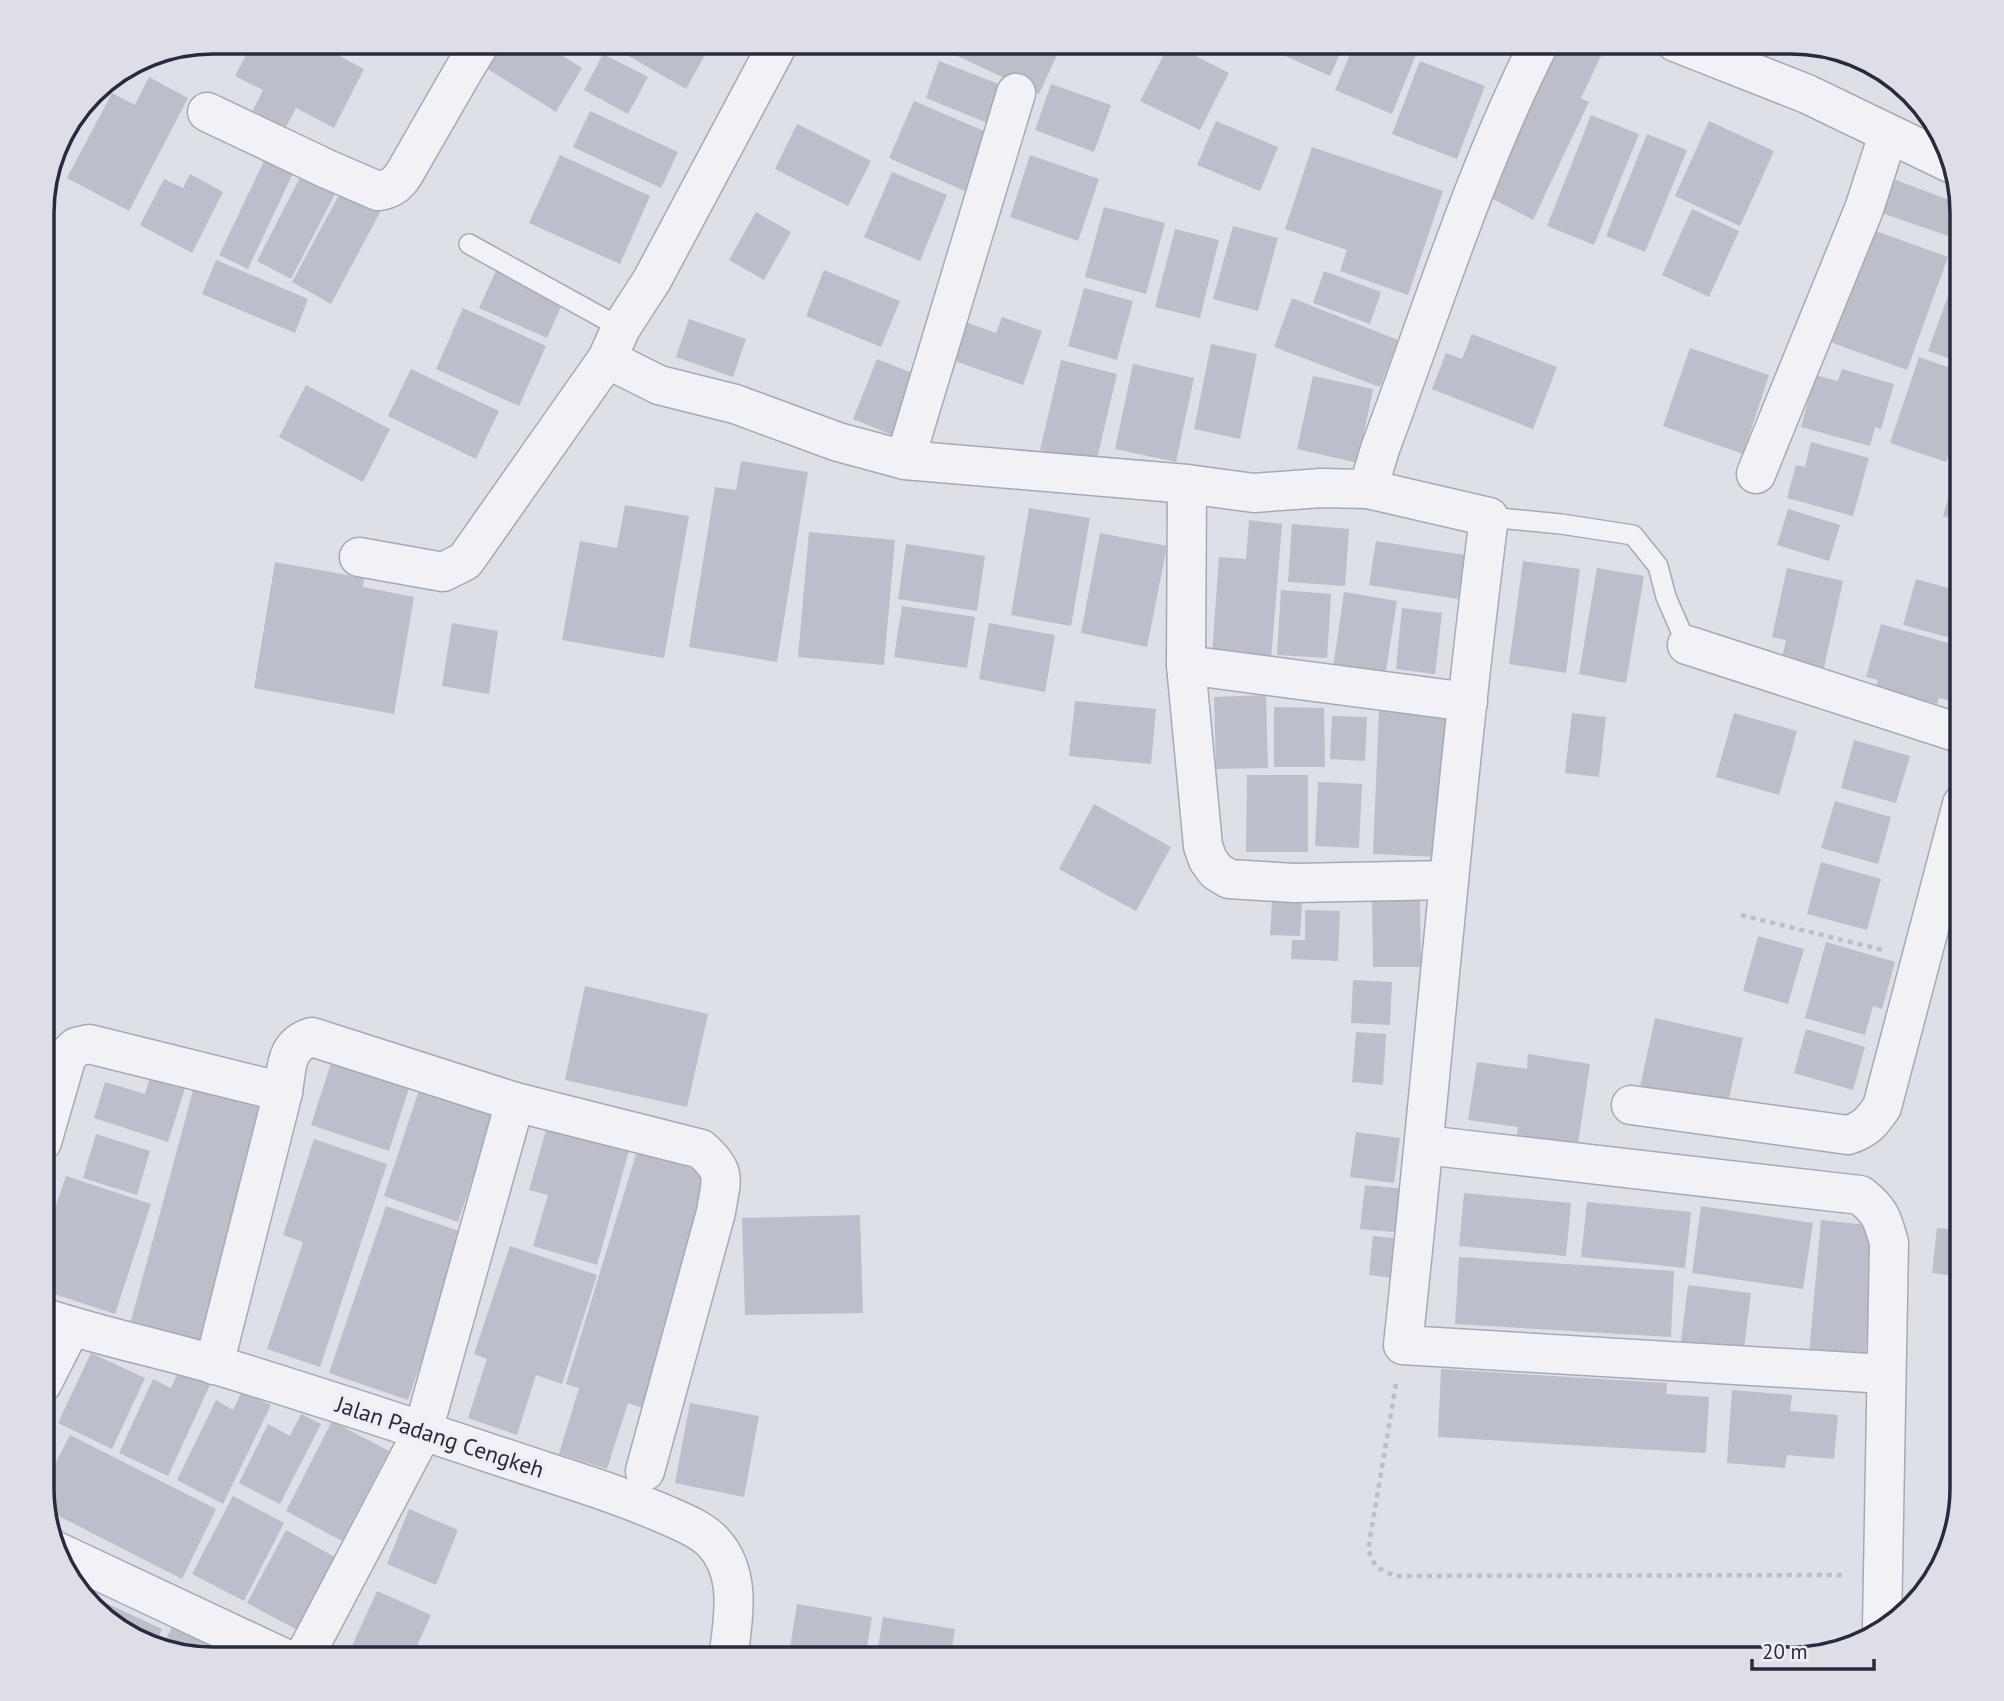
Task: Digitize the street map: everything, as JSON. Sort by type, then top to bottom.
[{"type":"street","points":[[207,112],[327,169],[378,191],[384,191],[400,181],[474,54]]},
{"type":"street","points":[[359,557],[443,572],[465,561],[614,343],[652,280],[773,54]]},
{"type":"street","points":[[1368,489],[1380,449],[1478,180],[1534,54]]},
{"type":"street","points":[[1705,54],[1807,94],[1940,158]]},
{"type":"street","points":[[905,460],[1016,93]]},
{"type":"street","points":[[1756,474],[1864,209],[1888,135]]},
{"type":"street","points":[[614,343],[659,385],[735,404],[838,442],[905,460],[1187,484],[1254,493],[1321,488],[1368,489],[1489,517],[1476,614],[1403,1345],[1885,1374]]},
{"type":"street","points":[[1187,484],[1186,665],[1203,846],[1208,860],[1216,871],[1228,879],[1294,883],[1449,880]]},
{"type":"street","points":[[1687,645],[1950,730]]},
{"type":"street","points":[[1186,665],[1468,702]]},
{"type":"street","points":[[1631,1105],[1847,1135],[1860,1131],[1871,1123],[1882,1107],[1950,849]]},
{"type":"street","points":[[214,1365],[283,1092],[288,1058],[301,1040],[312,1037],[515,1102],[701,1149],[717,1163],[721,1180],[716,1212],[645,1471]]},
{"type":"street","points":[[55,1097],[67,1056],[76,1047],[89,1044],[283,1092]]},
{"type":"street","points":[[309,1647],[423,1431],[515,1102]]},
{"type":"street","points":[[1425,1145],[1860,1195],[1873,1205],[1882,1219],[1889,1243],[1882,1618]]},
{"type":"street","name":"Jalan Padang Cengkeh","points":[[57,1322],[214,1365],[423,1431],[636,1501],[694,1527],[713,1543],[727,1564],[732,1578],[734,1599],[729,1647]]},
{"type":"street","points":[[71,1558],[260,1647]]},
{"type":"lane","points":[[469,244],[614,343]]},
{"type":"lane","points":[[1489,517],[1633,535],[1658,566],[1666,597],[1687,645]]},
{"type":"path","points":[[1741,915],[1921,959]]},
{"type":"path","points":[[1403,1345],[1368,1550],[1376,1567],[1395,1576],[1883,1575]]},
{"type":"building","points":[[247,54],[336,54],[364,69],[334,128],[296,108],[283,133],[250,116],[263,90],[235,76]]},
{"type":"building","points":[[497,54],[559,54],[582,68],[556,112],[488,69]]},
{"type":"building","points":[[603,54],[648,77],[628,114],[584,90]]},
{"type":"building","points":[[625,54],[705,54],[686,89]]},
{"type":"building","points":[[953,54],[1057,54],[1039,94]]},
{"type":"building","points":[[1164,54],[1192,54],[1229,73],[1200,130],[1140,101]]},
{"type":"building","points":[[1281,54],[1340,54],[1330,76]]},
{"type":"building","points":[[1350,54],[1416,54],[1392,114],[1335,90]]},
{"type":"building","points":[[1544,54],[1602,54],[1581,98],[1589,102],[1533,220],[1483,194]]},
{"type":"building","points":[[939,61],[1009,88],[995,126],[926,98]]},
{"type":"building","points":[[1420,61],[1485,86],[1457,159],[1392,134]]},
{"type":"building","points":[[149,77],[188,98],[129,211],[67,178],[112,93],[135,105]]},
{"type":"building","points":[[1051,84],[1111,105],[1094,152],[1035,130]]},
{"type":"building","points":[[914,101],[998,137],[974,195],[889,158]]},
{"type":"building","points":[[590,111],[678,152],[661,188],[573,147]]},
{"type":"building","points":[[1591,115],[1639,134],[1594,245],[1547,226]]},
{"type":"building","points":[[1216,121],[1278,147],[1260,191],[1197,165]]},
{"type":"building","points":[[1709,121],[1774,151],[1740,226],[1675,196]]},
{"type":"building","points":[[797,124],[871,161],[848,206],[775,169]]},
{"type":"building","points":[[1647,134],[1687,150],[1645,252],[1606,236]]},
{"type":"building","points":[[1312,147],[1443,191],[1408,295],[1340,271],[1347,250],[1285,229]]},
{"type":"building","points":[[560,155],[650,196],[620,264],[529,223]]},
{"type":"building","points":[[1030,155],[1099,179],[1078,241],[1010,217]]},
{"type":"building","points":[[266,157],[294,171],[248,269],[219,255]]},
{"type":"building","points":[[305,168],[339,186],[291,279],[257,261]]},
{"type":"building","points":[[892,172],[947,195],[920,261],[864,237]]},
{"type":"building","points":[[190,174],[223,192],[192,253],[140,225],[164,179],[183,188]]},
{"type":"building","points":[[1885,176],[1949,200],[1950,237],[1873,210]]},
{"type":"building","points":[[347,180],[386,201],[331,304],[292,282]]},
{"type":"building","points":[[1104,207],[1165,223],[1146,294],[1085,277]]},
{"type":"building","points":[[1692,209],[1739,231],[1709,297],[1662,275]]},
{"type":"building","points":[[756,212],[791,232],[764,280],[729,260]]},
{"type":"building","points":[[1233,226],[1278,238],[1258,311],[1213,299]]},
{"type":"building","points":[[1862,226],[1948,257],[1907,370],[1822,339]]},
{"type":"building","points":[[1175,229],[1219,240],[1200,318],[1155,307]]},
{"type":"building","points":[[216,260],[308,299],[295,333],[202,294]]},
{"type":"building","points":[[824,270],[900,301],[881,347],[806,316]]},
{"type":"building","points":[[496,271],[563,302],[547,338],[479,308]]},
{"type":"building","points":[[1324,271],[1381,292],[1370,324],[1313,303]]},
{"type":"building","points":[[1084,288],[1133,301],[1117,360],[1068,346]]},
{"type":"building","points":[[1950,290],[1950,359],[1928,351]]},
{"type":"building","points":[[1292,298],[1398,340],[1380,387],[1274,347]]},
{"type":"building","points":[[463,308],[546,346],[519,406],[436,369]]},
{"type":"building","points":[[1002,317],[1042,331],[1023,385],[952,360],[965,322],[996,333]]},
{"type":"building","points":[[689,319],[746,339],[733,377],[676,357]]},
{"type":"building","points":[[1472,334],[1557,367],[1533,429],[1432,389],[1446,353],[1462,359]]},
{"type":"building","points":[[1211,344],[1257,354],[1240,439],[1194,429]]},
{"type":"building","points":[[1690,348],[1769,375],[1743,454],[1663,426]]},
{"type":"building","points":[[1919,357],[1950,368],[1950,450],[1946,462],[1890,443]]},
{"type":"building","points":[[877,359],[920,376],[897,437],[853,419]]},
{"type":"building","points":[[1061,360],[1117,374],[1096,463],[1040,450]]},
{"type":"building","points":[[1133,364],[1194,378],[1176,462],[1115,449]]},
{"type":"building","points":[[411,369],[499,411],[476,459],[388,416]]},
{"type":"building","points":[[1842,369],[1894,384],[1881,429],[1875,427],[1870,446],[1801,427],[1815,375],[1838,381]]},
{"type":"building","points":[[1313,376],[1373,389],[1358,463],[1297,449]]},
{"type":"building","points":[[306,385],[390,429],[363,482],[279,437]]},
{"type":"building","points":[[1811,442],[1869,458],[1853,516],[1787,498],[1796,465],[1805,467]]},
{"type":"building","points":[[741,461],[808,472],[777,662],[689,647],[715,487],[736,490]]},
{"type":"building","points":[[1950,492],[1950,518],[1943,516]]},
{"type":"building","points":[[625,505],[689,516],[664,658],[562,640],[580,541],[617,548]]},
{"type":"building","points":[[1029,508],[1090,518],[1071,626],[1011,615]]},
{"type":"building","points":[[1788,509],[1840,525],[1829,561],[1777,545]]},
{"type":"building","points":[[1249,520],[1282,524],[1271,660],[1212,655],[1219,557],[1246,559]]},
{"type":"building","points":[[1292,524],[1349,529],[1345,586],[1288,582]]},
{"type":"building","points":[[809,532],[895,540],[884,665],[798,657]]},
{"type":"building","points":[[1100,533],[1167,546],[1147,647],[1081,633]]},
{"type":"building","points":[[1376,541],[1465,555],[1458,599],[1369,585]]},
{"type":"building","points":[[906,544],[985,556],[977,611],[898,599]]},
{"type":"building","points":[[1523,561],[1580,569],[1566,673],[1509,664]]},
{"type":"building","points":[[275,562],[364,578],[363,587],[414,597],[394,714],[254,688]]},
{"type":"building","points":[[1597,568],[1644,576],[1626,683],[1579,674]]},
{"type":"building","points":[[1787,568],[1843,581],[1822,677],[1780,667],[1786,640],[1772,637]]},
{"type":"building","points":[[1916,579],[1950,589],[1950,638],[1903,625]]},
{"type":"building","points":[[1281,590],[1331,594],[1327,658],[1277,655]]},
{"type":"building","points":[[1344,592],[1397,601],[1385,677],[1333,668]]},
{"type":"building","points":[[902,606],[975,617],[967,668],[894,657]]},
{"type":"building","points":[[1402,608],[1442,613],[1435,674],[1396,669]]},
{"type":"building","points":[[452,623],[498,631],[489,694],[442,686]]},
{"type":"building","points":[[989,623],[1055,635],[1045,692],[979,679]]},
{"type":"building","points":[[1881,624],[1950,644],[1950,701],[1939,698],[1937,704],[1876,687],[1878,680],[1866,677]]},
{"type":"building","points":[[1266,695],[1268,768],[1216,769],[1214,697]]},
{"type":"building","points":[[1075,701],[1156,709],[1151,764],[1069,756]]},
{"type":"building","points":[[1274,707],[1324,708],[1325,767],[1274,767]]},
{"type":"building","points":[[1379,709],[1446,713],[1439,857],[1373,854]]},
{"type":"building","points":[[1572,713],[1606,717],[1599,777],[1565,773]]},
{"type":"building","points":[[1734,713],[1797,731],[1779,795],[1716,777]]},
{"type":"building","points":[[1332,716],[1367,717],[1365,761],[1330,759]]},
{"type":"building","points":[[1854,740],[1910,756],[1896,803],[1841,788]]},
{"type":"building","points":[[1247,775],[1308,775],[1308,852],[1246,852]]},
{"type":"building","points":[[1318,782],[1362,784],[1359,848],[1315,846]]},
{"type":"building","points":[[1835,801],[1891,817],[1878,864],[1821,848]]},
{"type":"building","points":[[1094,804],[1171,847],[1136,911],[1059,869]]},
{"type":"building","points":[[1821,862],[1881,879],[1867,930],[1807,914]]},
{"type":"building","points":[[1273,886],[1303,887],[1300,936],[1270,935]]},
{"type":"building","points":[[1420,899],[1421,967],[1373,967],[1372,900]]},
{"type":"building","points":[[1305,910],[1340,911],[1338,961],[1291,959],[1292,940],[1305,940]]},
{"type":"building","points":[[1758,936],[1804,949],[1788,1004],[1743,991]]},
{"type":"building","points":[[1826,942],[1895,962],[1882,1009],[1873,1006],[1865,1035],[1805,1018]]},
{"type":"building","points":[[1353,980],[1392,982],[1390,1025],[1351,1023]]},
{"type":"building","points":[[585,986],[708,1014],[687,1107],[565,1080]]},
{"type":"building","points":[[1655,1018],[1743,1038],[1727,1107],[1640,1087]]},
{"type":"building","points":[[1806,1029],[1865,1047],[1853,1090],[1794,1073]]},
{"type":"building","points":[[1356,1032],[1386,1034],[1383,1085],[1352,1082]]},
{"type":"building","points":[[1528,1054],[1590,1064],[1577,1150],[1516,1141],[1518,1127],[1468,1120],[1477,1062],[1527,1069]]},
{"type":"building","points":[[332,1060],[410,1085],[389,1151],[311,1125]]},
{"type":"building","points":[[151,1074],[186,1085],[168,1142],[94,1118],[105,1082],[145,1094]]},
{"type":"building","points":[[194,1087],[270,1109],[207,1343],[131,1321]]},
{"type":"building","points":[[420,1087],[495,1112],[458,1222],[384,1196]]},
{"type":"building","points":[[548,1123],[630,1147],[597,1265],[533,1246],[548,1195],[529,1190]]},
{"type":"building","points":[[1356,1132],[1400,1138],[1394,1183],[1350,1177]]},
{"type":"building","points":[[96,1134],[150,1151],[137,1195],[83,1178]]},
{"type":"building","points":[[314,1139],[387,1164],[320,1367],[267,1349],[303,1242],[283,1235]]},
{"type":"building","points":[[637,1151],[713,1175],[642,1408],[628,1403],[607,1469],[559,1454],[579,1388],[566,1384]]},
{"type":"building","points":[[66,1176],[151,1204],[115,1314],[55,1294],[55,1208]]},
{"type":"building","points":[[1365,1185],[1407,1189],[1404,1233],[1360,1229]]},
{"type":"building","points":[[1464,1193],[1571,1203],[1566,1256],[1459,1246]]},
{"type":"building","points":[[1587,1202],[1691,1212],[1685,1268],[1581,1257]]},
{"type":"building","points":[[386,1206],[465,1233],[408,1400],[329,1373]]},
{"type":"building","points":[[1701,1206],[1813,1223],[1803,1289],[1692,1273]]},
{"type":"building","points":[[860,1215],[863,1313],[745,1315],[742,1218]]},
{"type":"building","points":[[1821,1220],[1876,1226],[1865,1360],[1809,1354]]},
{"type":"building","points":[[1937,1228],[1950,1230],[1950,1275],[1932,1273]]},
{"type":"building","points":[[1373,1236],[1404,1239],[1400,1279],[1369,1275]]},
{"type":"building","points":[[510,1246],[597,1275],[562,1384],[536,1375],[517,1435],[468,1418],[487,1359],[474,1354]]},
{"type":"building","points":[[1459,1257],[1674,1271],[1671,1337],[1455,1324]]},
{"type":"building","points":[[1688,1285],[1751,1293],[1743,1356],[1680,1349]]},
{"type":"building","points":[[91,1353],[145,1378],[112,1449],[58,1423]]},
{"type":"building","points":[[1441,1369],[1667,1383],[1666,1394],[1709,1397],[1706,1453],[1438,1437]]},
{"type":"building","points":[[179,1370],[210,1385],[168,1476],[119,1453],[153,1379],[171,1388]]},
{"type":"building","points":[[1732,1390],[1792,1395],[1790,1411],[1838,1415],[1834,1459],[1787,1455],[1785,1468],[1727,1463]]},
{"type":"building","points":[[242,1391],[271,1405],[223,1504],[177,1480],[216,1400],[233,1410]]},
{"type":"building","points":[[690,1403],[759,1416],[744,1497],[675,1483]]},
{"type":"building","points":[[301,1414],[321,1424],[280,1504],[239,1483],[268,1424],[290,1436]]},
{"type":"building","points":[[332,1421],[389,1451],[342,1541],[286,1511]]},
{"type":"building","points":[[70,1435],[216,1509],[182,1579],[57,1515],[55,1464]]},
{"type":"building","points":[[233,1496],[284,1523],[244,1601],[192,1574]]},
{"type":"building","points":[[409,1509],[458,1530],[436,1585],[387,1564]]},
{"type":"building","points":[[286,1530],[342,1561],[303,1633],[247,1603]]},
{"type":"building","points":[[377,1591],[431,1615],[416,1647],[351,1647]]},
{"type":"building","points":[[102,1601],[162,1629],[159,1637],[143,1630]]},
{"type":"building","points":[[797,1604],[872,1617],[867,1647],[790,1647]]},
{"type":"building","points":[[883,1617],[955,1629],[952,1647],[878,1647]]},
{"type":"building","points":[[172,1627],[215,1647],[182,1644],[166,1639]]}]
